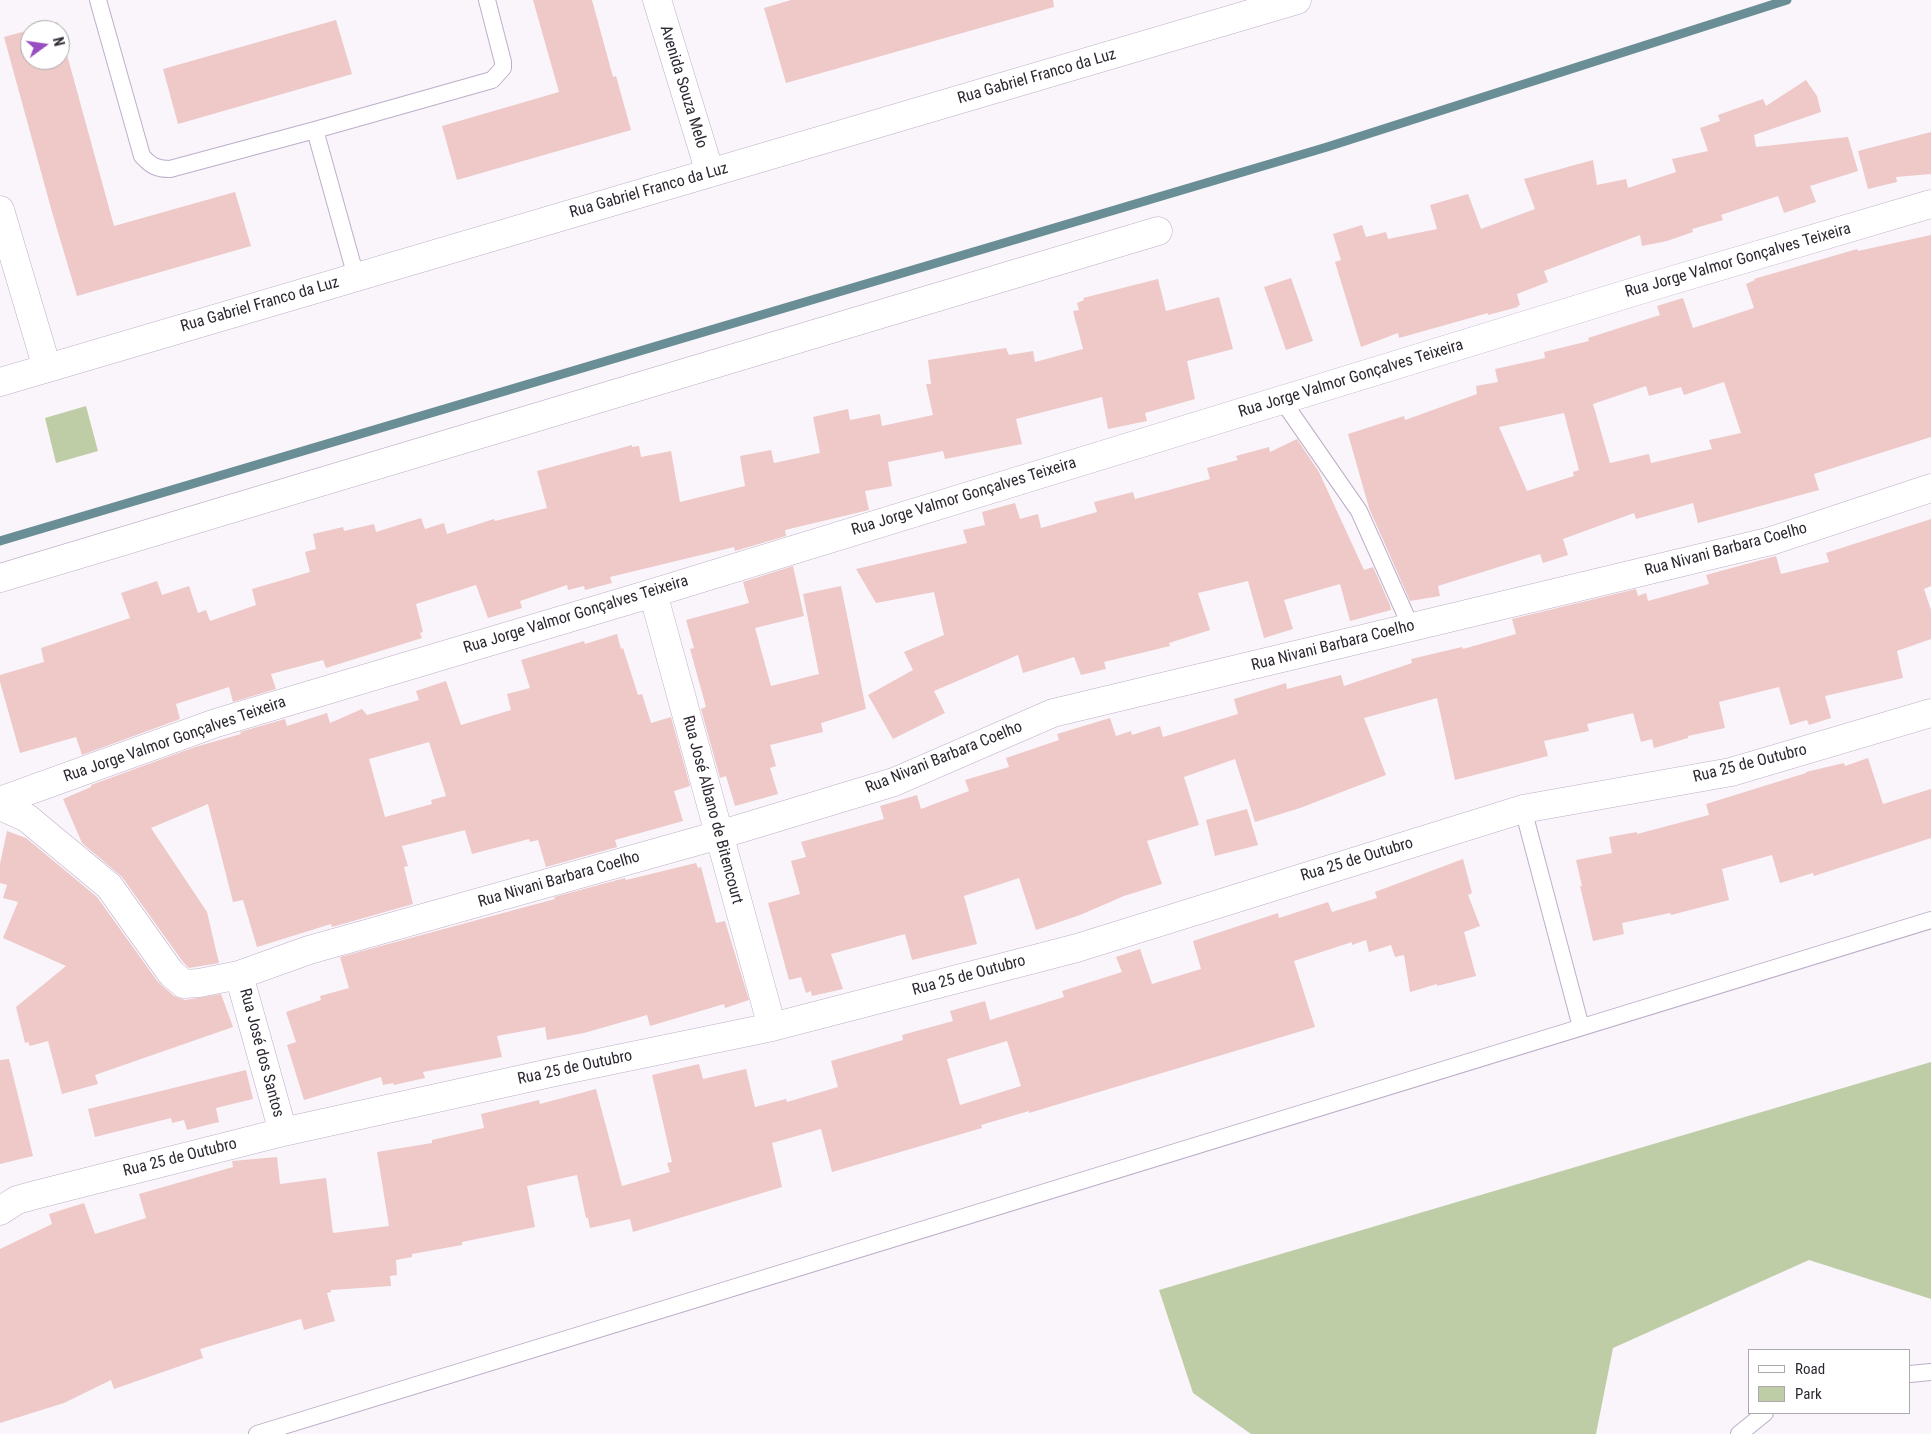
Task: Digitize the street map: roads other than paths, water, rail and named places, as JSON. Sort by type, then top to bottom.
[{"type":"street","name":"Avenida Souza Melo","points":[[657,0],[710,173]]},
{"type":"street","name":"Rua Gabriel Franco da Luz","points":[[0,382],[1297,0]]},
{"type":"street","name":"Rua Jorge Valmor Gonçalves Teixeira","points":[[0,801],[216,723],[653,593],[1653,286],[1931,204]]},
{"type":"street","points":[[0,210],[47,368]]},
{"type":"street","points":[[0,578],[1158,231]]},
{"type":"street","name":"Rua Nivani Barbara Coelho","points":[[0,806],[27,818],[109,886],[178,980],[184,984],[190,984],[239,975],[309,950],[719,836],[894,782],[1054,713],[1771,541],[1931,488]]},
{"type":"street","name":"Rua José Albano de Bitencourt","points":[[653,593],[772,1027]]},
{"type":"street","name":"Rua 25 de Outubro","points":[[0,1211],[17,1200],[36,1194],[283,1132],[550,1073],[772,1027],[1077,948],[1523,809],[1731,772],[1931,713]]},
{"type":"street","name":"Rua José dos Santos","points":[[239,975],[283,1132]]},
{"type":"lane","points":[[98,0],[142,156],[154,167],[170,169],[492,80],[503,68],[503,62],[486,0]]},
{"type":"lane","points":[[315,130],[356,277]]},
{"type":"lane","points":[[1282,400],[1359,511],[1411,627]]},
{"type":"lane","points":[[1523,809],[1582,1027]]},
{"type":"lane","points":[[257,1434],[1931,920]]},
{"type":"lane","points":[[1911,1374],[1931,1372]]},
{"type":"lane","points":[[1739,1434],[1764,1414]]},
{"type":"waterway","points":[[0,541],[1327,147],[1787,0]]}]
